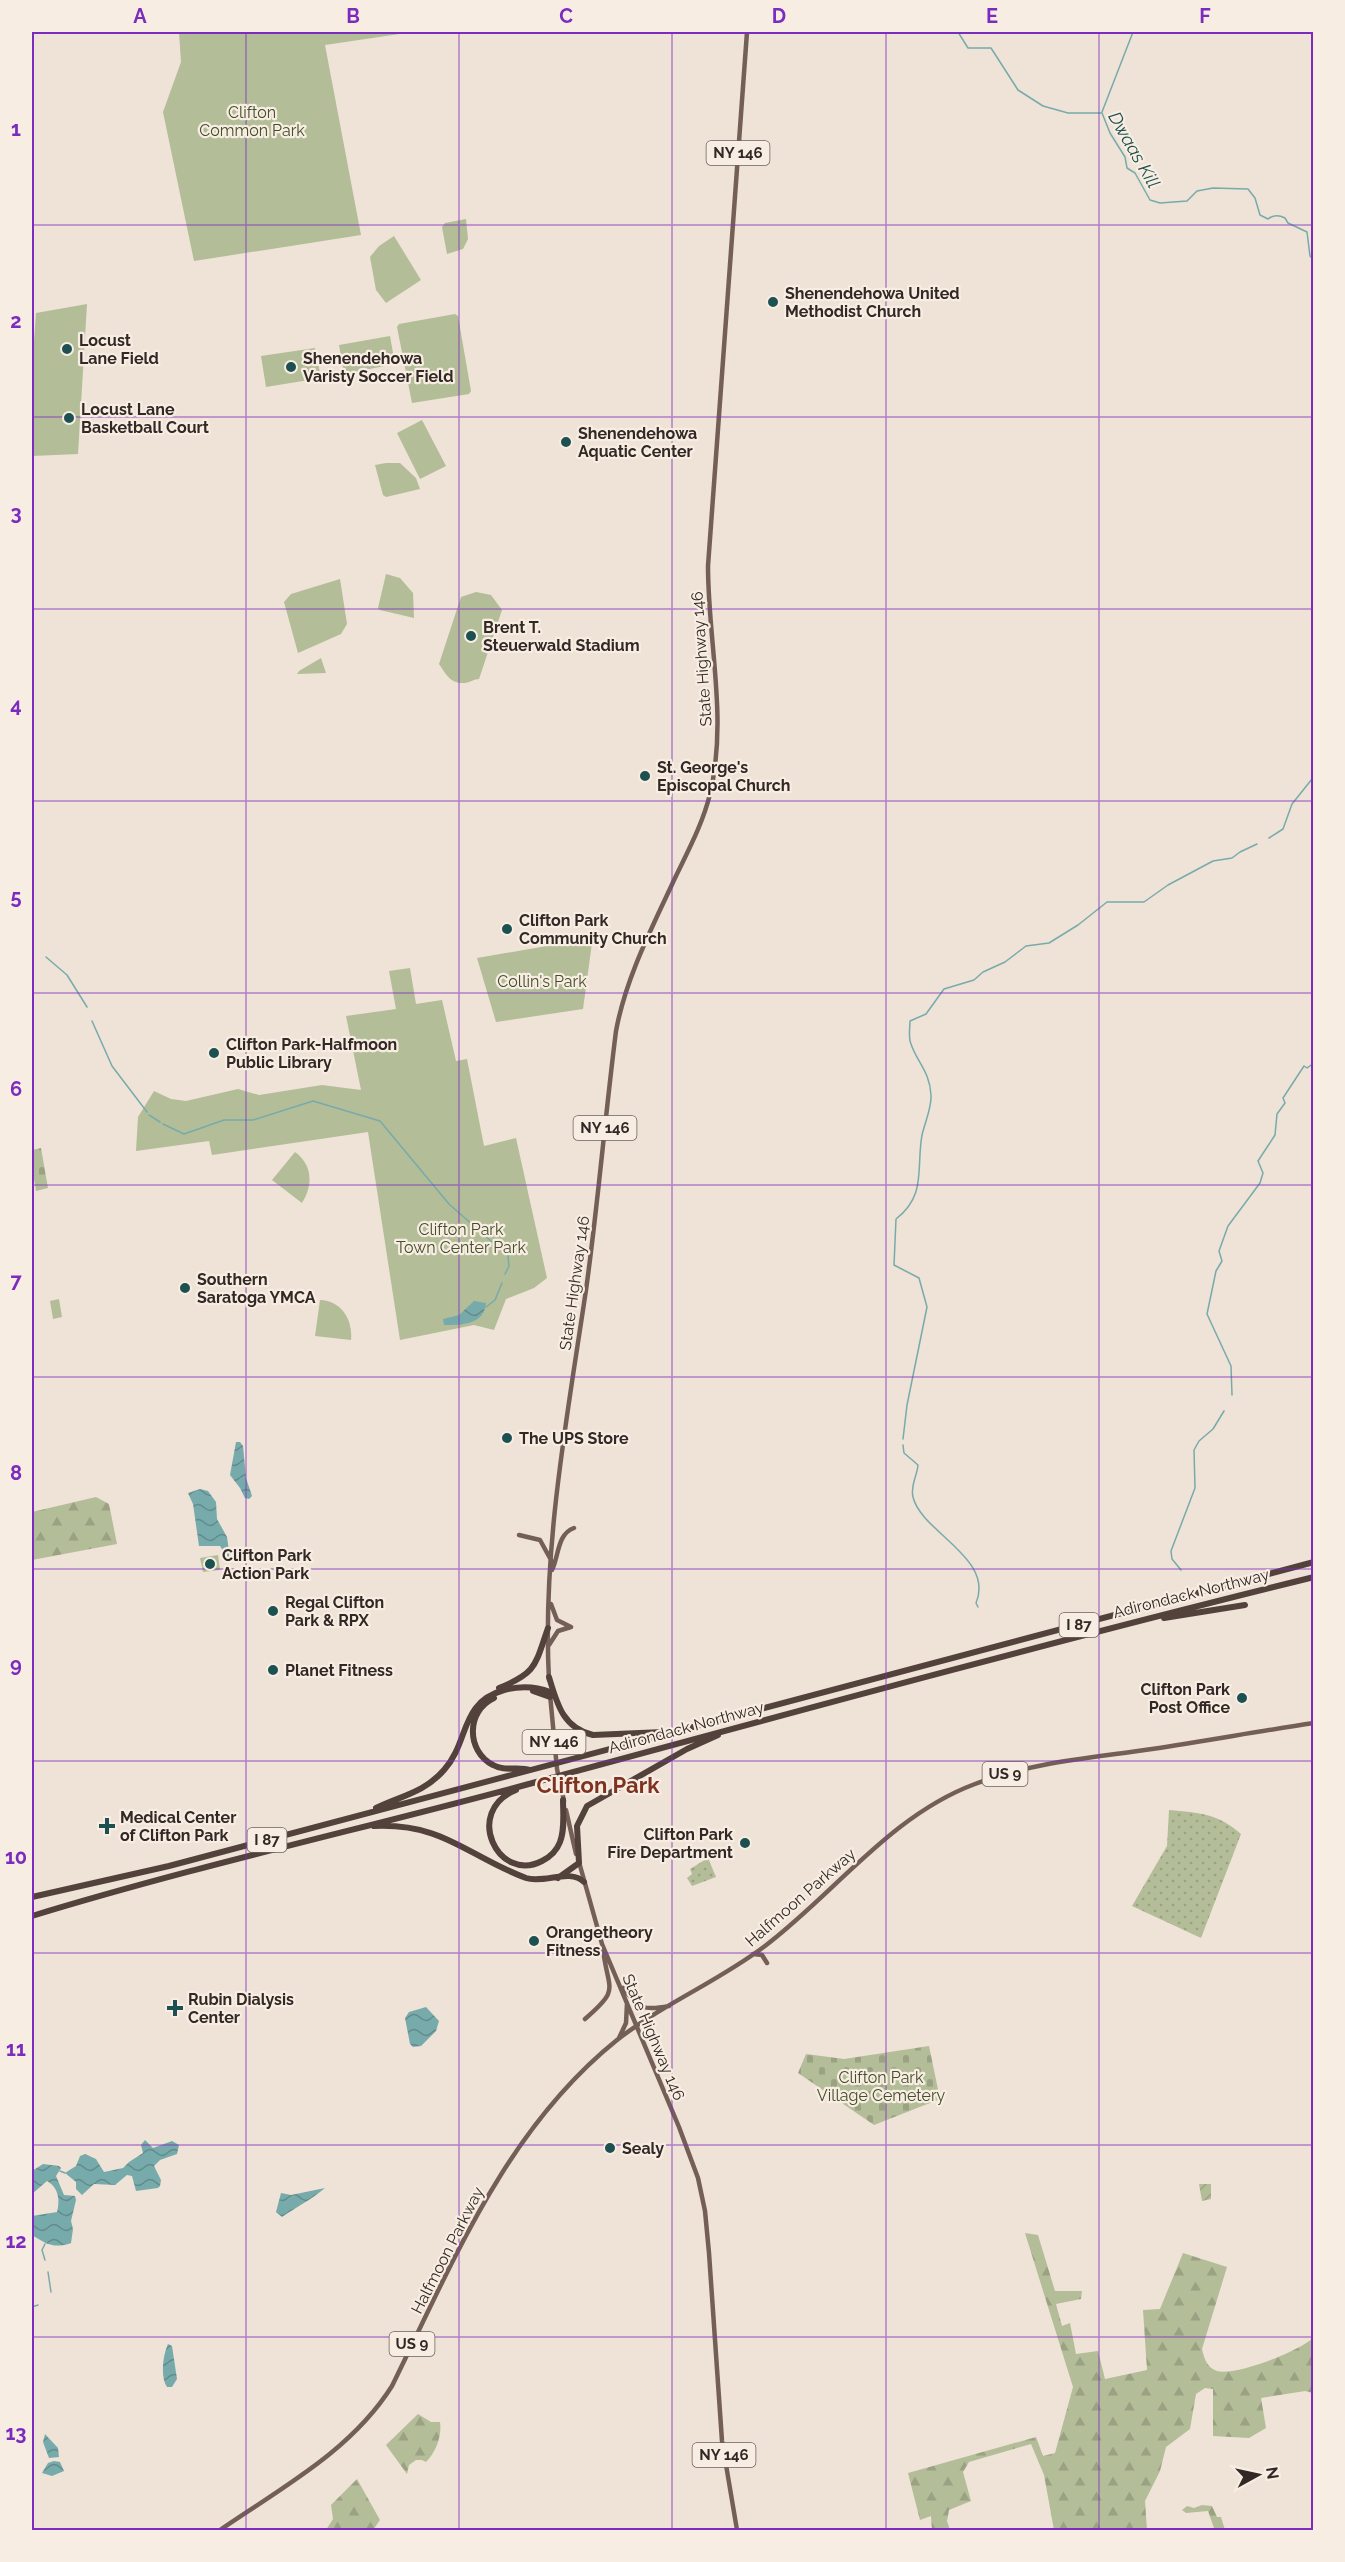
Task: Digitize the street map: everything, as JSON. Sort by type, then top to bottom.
[{"type":"highway","name":"Adirondack Northway","points":[[32,1897],[169,1866],[1314,1562]]},
{"type":"highway","name":"Adirondack Northway","points":[[32,1916],[358,1827],[545,1780],[743,1725],[1314,1576]]},
{"type":"highway","points":[[1125,1624],[1245,1605]]},
{"type":"highway","points":[[364,1815],[419,1791],[435,1780],[454,1755],[473,1709],[487,1694],[522,1678],[530,1671],[537,1660],[548,1628]]},
{"type":"highway","points":[[549,1677],[562,1714],[572,1726],[584,1733],[593,1736],[670,1733]]},
{"type":"highway","points":[[482,1699],[491,1694],[518,1688],[540,1689],[550,1694]]},
{"type":"highway","points":[[530,1770],[523,1767],[502,1768],[486,1760],[474,1741],[473,1724],[481,1706],[496,1697],[526,1691],[550,1694]]},
{"type":"highway","points":[[558,1878],[579,1863],[577,1826],[587,1806],[687,1749],[743,1725]]},
{"type":"highway","points":[[545,1780],[512,1792],[495,1805],[490,1814],[488,1828],[491,1841],[501,1855],[524,1865],[537,1864],[551,1856],[560,1843],[562,1834],[563,1800]]},
{"type":"highway","points":[[358,1827],[395,1825],[418,1828],[456,1842],[528,1878],[540,1881],[574,1876],[584,1882]]},
{"type":"main road","name":"State Highway 146","points":[[737,2530],[722,2441],[705,2211],[689,2154],[602,1944],[584,1882],[557,1769],[550,1694],[548,1628],[558,1473],[593,1238],[617,1025],[623,1000],[640,954],[682,864],[707,803],[718,747],[719,714],[709,607],[708,566],[747,32]]},
{"type":"main road","points":[[551,1573],[562,1536],[574,1528]]},
{"type":"main road","points":[[519,1535],[540,1540],[552,1562]]},
{"type":"main road","points":[[548,1647],[558,1631],[571,1627],[557,1620],[550,1597]]},
{"type":"main road","name":"Halfmoon Parkway","points":[[220,2530],[330,2455],[364,2424],[392,2386],[454,2255],[508,2161],[568,2085],[617,2040],[766,1945],[898,1829],[932,1806],[973,1784],[1041,1764],[1314,1723]]},
{"type":"main road","points":[[585,2019],[605,2002],[610,1992],[602,1944]]},
{"type":"main road","points":[[753,1954],[762,1955],[767,1963]]},
{"type":"main road","points":[[618,1981],[640,2007],[647,2009],[672,2005]]},
{"type":"main road","points":[[617,2040],[626,2023],[627,2002]]},
{"type":"green space","name":"Clifton Common Park","points":[[179,32],[413,32],[325,45],[361,235],[194,261],[163,112],[181,62]]},
{"type":"green space","points":[[466,219],[468,239],[463,249],[447,254],[442,227],[445,223]]},
{"type":"green space","points":[[394,236],[421,280],[386,303],[376,290],[370,257],[379,246]]},
{"type":"green space","points":[[87,304],[78,454],[32,456],[32,369],[36,313]]},
{"type":"green space","points":[[455,314],[458,316],[471,391],[469,394],[412,403],[397,327],[399,324]]},
{"type":"green space","points":[[390,336],[395,364],[344,374],[339,345]]},
{"type":"green space","name":"Shenendehowa Varisty Soccer Field","points":[[315,348],[321,378],[266,387],[261,356]]},
{"type":"green space","points":[[422,420],[446,466],[420,479],[397,433]]},
{"type":"green space","points":[[400,463],[416,478],[420,489],[386,497],[383,495],[375,465]]},
{"type":"green space","points":[[386,574],[400,578],[413,593],[414,618],[378,608]]},
{"type":"green space","points":[[340,579],[347,624],[341,634],[298,653],[284,602],[291,594]]},
{"type":"green space","name":"Brent T. Steuerwald Stadium","points":[[476,592],[491,595],[502,610],[479,679],[460,683],[449,678],[439,664],[461,597]]},
{"type":"green space","points":[[321,658],[326,673],[297,674],[299,671]]},
{"type":"green space","name":"Collin's Park","points":[[570,942],[592,943],[583,1009],[496,1022],[477,958]]},
{"type":"green space","name":"Clifton Park Town Center Park","points":[[410,968],[416,1004],[442,1000],[456,1061],[467,1059],[484,1146],[516,1138],[547,1278],[534,1288],[506,1299],[494,1330],[474,1325],[400,1340],[368,1132],[212,1155],[209,1141],[136,1151],[138,1117],[154,1091],[171,1099],[186,1101],[238,1089],[259,1095],[322,1085],[361,1090],[346,1016],[396,1009],[389,971]]},
{"type":"green space","points":[[41,1148],[48,1188],[36,1191],[32,1150]]},
{"type":"green space","points":[[295,1152],[305,1163],[309,1176],[308,1190],[302,1203],[272,1180]]},
{"type":"green space","points":[[59,1299],[62,1317],[53,1319],[50,1301]]},
{"type":"green space","points":[[320,1300],[334,1304],[344,1313],[350,1325],[351,1340],[315,1336]]},
{"type":"green space","points":[[96,1497],[109,1504],[117,1544],[32,1560],[32,1512]]},
{"type":"green space","name":"Clifton Park Action Park","points":[[218,1555],[220,1570],[203,1572],[200,1558]]},
{"type":"green space","points":[[1169,1810],[1208,1815],[1224,1822],[1241,1834],[1201,1938],[1132,1906],[1167,1846]]},
{"type":"green space","points":[[708,1858],[716,1877],[692,1886],[687,1878],[692,1874],[690,1869]]},
{"type":"green space","name":"Clifton Park Village Cemetery","points":[[929,2046],[940,2099],[874,2125],[798,2073],[806,2054],[844,2059]]},
{"type":"green space","points":[[1199,2184],[1211,2184],[1211,2199],[1202,2201]]},
{"type":"green space","points":[[1025,2233],[1038,2235],[1055,2291],[1082,2291],[1081,2299],[1056,2304],[1062,2326],[1070,2323],[1076,2354],[1098,2351],[1105,2379],[1147,2370],[1143,2310],[1160,2309],[1183,2253],[1227,2267],[1202,2349],[1208,2365],[1217,2371],[1238,2370],[1282,2355],[1313,2338],[1313,2393],[1305,2391],[1261,2398],[1266,2428],[1249,2438],[1213,2436],[1213,2389],[1205,2388],[1196,2394],[1190,2429],[1166,2447],[1160,2471],[1145,2501],[1147,2530],[1054,2530],[1044,2475],[1031,2444],[969,2462],[963,2472],[971,2501],[949,2510],[947,2521],[950,2530],[932,2530],[931,2516],[920,2520],[908,2473],[1036,2437],[1043,2456],[1055,2453],[1073,2387]]},
{"type":"green space","points":[[418,2414],[431,2422],[440,2422],[439,2438],[433,2454],[426,2462],[416,2460],[409,2465],[407,2474],[386,2445]]},
{"type":"green space","points":[[357,2479],[380,2520],[373,2530],[326,2530],[333,2519],[331,2505]]},
{"type":"green space","points":[[1202,2505],[1212,2506],[1217,2517],[1221,2517],[1225,2530],[1210,2530],[1214,2528],[1208,2511],[1186,2513],[1182,2510],[1187,2506],[1194,2508]]},
{"type":"water","points":[[474,1301],[486,1303],[477,1320],[465,1324],[444,1325],[443,1319],[459,1315]]},
{"type":"water","points":[[236,1442],[240,1442],[243,1446],[246,1478],[252,1496],[249,1499],[245,1498],[230,1475]]},
{"type":"water","points":[[200,1489],[208,1491],[216,1502],[217,1519],[227,1537],[230,1558],[220,1546],[199,1546],[193,1504],[188,1493]]},
{"type":"water","points":[[426,2007],[439,2021],[436,2031],[421,2046],[413,2047],[410,2044],[405,2018],[409,2012]]},
{"type":"water","points":[[145,2140],[153,2148],[172,2141],[179,2145],[177,2154],[160,2160],[154,2166],[161,2180],[158,2188],[136,2191],[132,2176],[127,2175],[115,2185],[94,2184],[82,2195],[76,2189],[76,2182],[65,2173],[76,2166],[80,2156],[85,2154],[96,2159],[104,2172],[123,2168],[143,2153],[141,2145]]},
{"type":"water","points":[[43,2164],[61,2168],[56,2176],[64,2195],[75,2196],[71,2221],[73,2229],[71,2243],[60,2246],[50,2245],[32,2235],[32,2216],[57,2212],[58,2208],[56,2191],[47,2181],[32,2194],[32,2171]]},
{"type":"water","points":[[325,2188],[282,2217],[276,2212],[281,2193],[291,2195]]},
{"type":"water","points":[[168,2344],[172,2346],[177,2379],[172,2387],[167,2387],[163,2372]]},
{"type":"water","points":[[45,2434],[58,2448],[59,2457],[49,2458],[43,2442]]},
{"type":"water","points":[[60,2462],[64,2471],[52,2476],[42,2473],[48,2463]]},
{"type":"waterway","name":"Dwaas Kill","points":[[958,32],[968,48],[991,48],[1018,90],[1043,106],[1068,113],[1102,113],[1110,133],[1125,157],[1127,168],[1135,173],[1150,200],[1160,203],[1187,201],[1197,191],[1213,188],[1248,189],[1255,198],[1260,215],[1268,219],[1274,216],[1283,217],[1288,223],[1307,232],[1310,256],[1314,260]]},
{"type":"waterway","points":[[1102,112],[1133,32]]},
{"type":"waterway","points":[[1314,733],[1312,734],[1314,743]]},
{"type":"waterway","points":[[1269,838],[1283,829],[1292,804],[1312,779],[1314,770]]},
{"type":"waterway","points":[[903,1439],[907,1405],[927,1307],[919,1278],[894,1265],[896,1219],[906,1210],[916,1191],[920,1147],[931,1100],[928,1080],[910,1041],[910,1021],[926,1014],[944,989],[974,980],[983,972],[1005,962],[1026,946],[1049,943],[1078,925],[1107,902],[1144,902],[1168,885],[1213,861],[1232,858],[1257,844]]},
{"type":"waterway","points":[[46,957],[67,975],[87,1007]]},
{"type":"waterway","points":[[92,1021],[112,1066],[147,1112]]},
{"type":"waterway","points":[[1232,1395],[1231,1366],[1207,1314],[1216,1271],[1222,1261],[1219,1251],[1228,1226],[1260,1183],[1263,1173],[1258,1161],[1275,1135],[1277,1114],[1285,1103],[1283,1098],[1304,1066],[1307,1068],[1314,1063]]},
{"type":"waterway","points":[[163,1124],[184,1134],[224,1120],[253,1120],[313,1101],[380,1121],[449,1204],[508,1256],[509,1266],[505,1274]]},
{"type":"waterway","points":[[149,1115],[160,1122]]},
{"type":"waterway","points":[[486,1307],[495,1300],[502,1283]]},
{"type":"waterway","points":[[1181,1570],[1172,1559],[1171,1551],[1195,1488],[1194,1450],[1199,1441],[1213,1429],[1224,1411]]},
{"type":"waterway","points":[[903,1445],[904,1453],[918,1465],[912,1493],[919,1510],[967,1559],[975,1572],[979,1587],[976,1603],[978,1607]]},
{"type":"waterway","points":[[60,2171],[65,2173]]},
{"type":"waterway","points":[[45,2244],[42,2250],[45,2260]]},
{"type":"waterway","points":[[48,2272],[51,2292]]},
{"type":"waterway","points":[[32,2307],[38,2305]]},
{"type":"place","name":"Shenendehowa United Methodist Church","points":[[773,302]]},
{"type":"place","name":"Locust Lane Field","points":[[67,349]]},
{"type":"place","name":"Shenendehowa Varisty Soccer Field","points":[[291,367]]},
{"type":"place","name":"Locust Lane Basketball Court","points":[[69,418]]},
{"type":"place","name":"Shenendehowa Aquatic Center","points":[[566,442]]},
{"type":"place","name":"Brent T. Steuerwald Stadium","points":[[471,636]]},
{"type":"place","name":"St. George's Episcopal Church","points":[[645,776]]},
{"type":"place","name":"Clifton Park Community Church","points":[[507,929]]},
{"type":"place","name":"Clifton Park-Halfmoon Public Library","points":[[214,1053]]},
{"type":"place","name":"Southern Saratoga YMCA","points":[[185,1288]]},
{"type":"place","name":"The UPS Store","points":[[507,1438]]},
{"type":"place","name":"Clifton Park Action Park","points":[[210,1564]]},
{"type":"place","name":"Regal Clifton Park & RPX","points":[[273,1611]]},
{"type":"place","name":"Planet Fitness","points":[[273,1670]]},
{"type":"place","name":"Clifton Park Post Office","points":[[1242,1698]]},
{"type":"place","name":"Medical Center of Clifton Park","points":[[107,1826]]},
{"type":"place","name":"Clifton Park Fire Department","points":[[745,1843]]},
{"type":"place","name":"Orangetheory Fitness","points":[[534,1941]]},
{"type":"place","name":"Rubin Dialysis Center","points":[[175,2008]]},
{"type":"place","name":"Sealy","points":[[610,2148]]},
{"type":"district","name":"Clifton Park","points":[[598,1785]]}]
